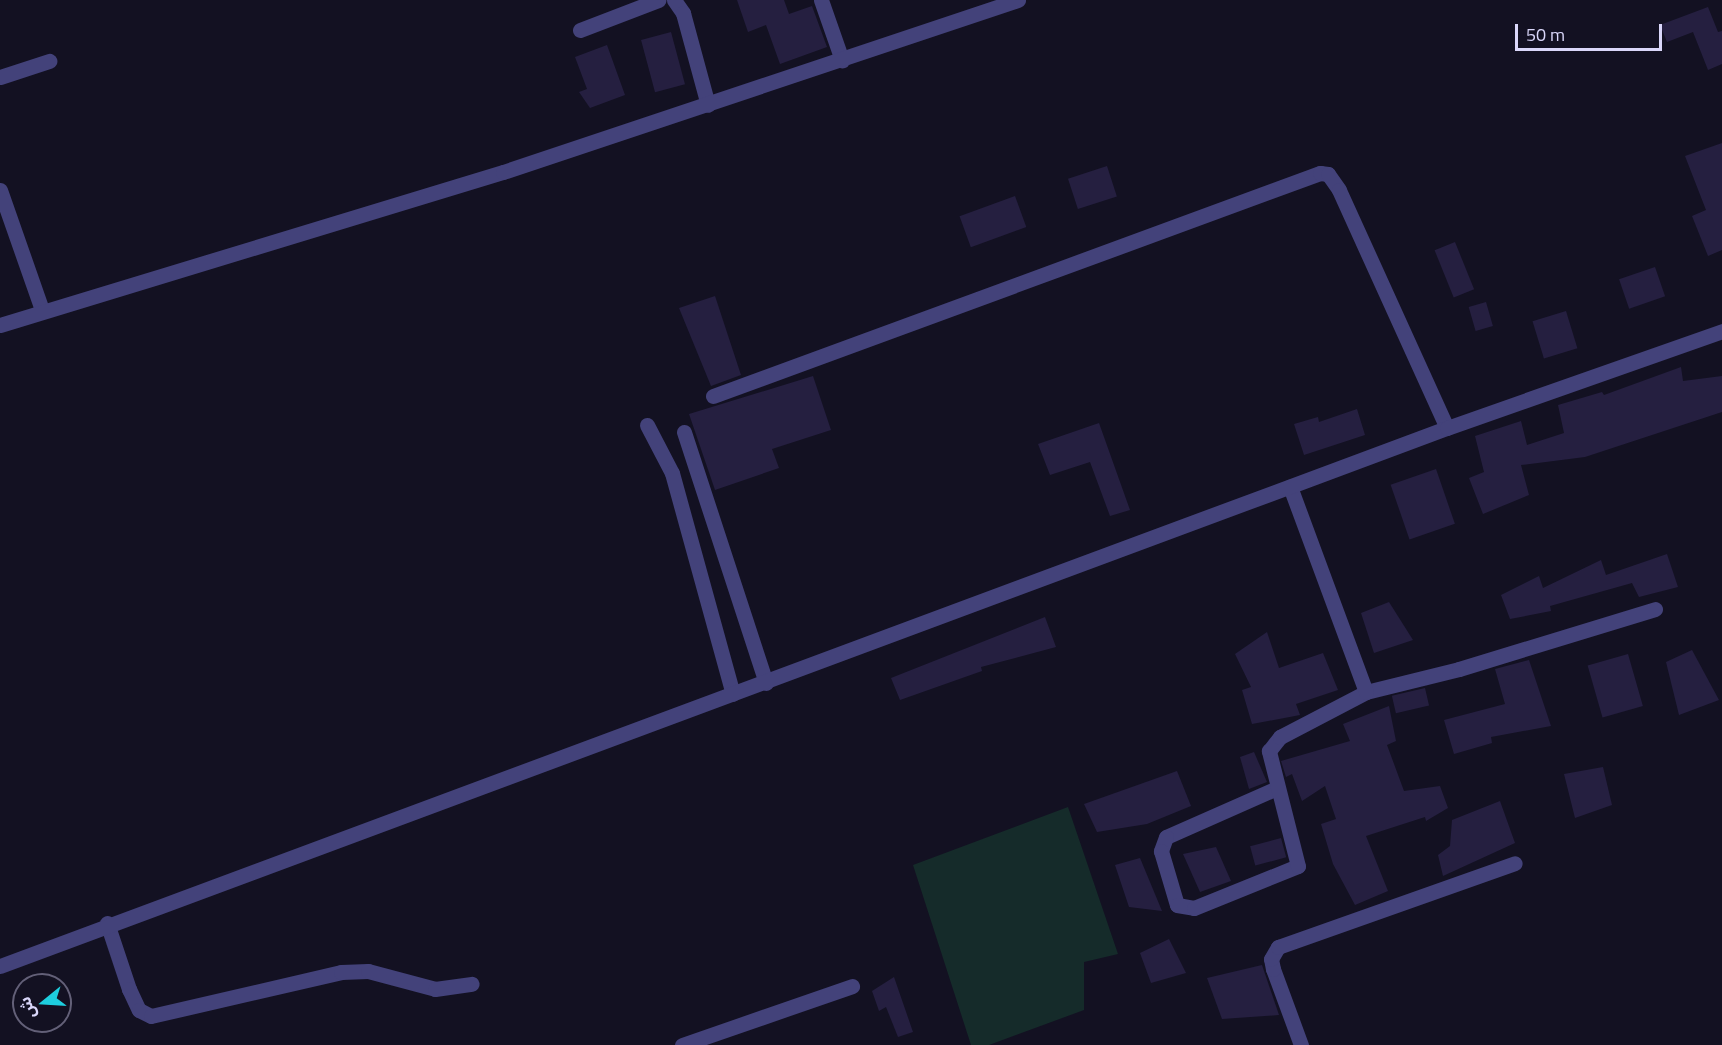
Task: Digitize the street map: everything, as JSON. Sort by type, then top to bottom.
[{"type":"street","points":[[580,30],[658,0]]},
{"type":"street","points":[[674,0],[682,13],[708,105]]},
{"type":"street","points":[[821,0],[842,60]]},
{"type":"street","points":[[0,325],[42,310],[492,176],[1018,0]]},
{"type":"street","points":[[0,77],[49,61]]},
{"type":"street","points":[[713,396],[1320,173],[1328,174],[1339,190],[1447,428]]},
{"type":"street","points":[[0,190],[42,310]]},
{"type":"street","points":[[0,966],[107,923],[766,683],[1447,428],[1722,331]]},
{"type":"street","points":[[647,425],[672,473],[733,694]]},
{"type":"street","points":[[684,432],[766,683]]},
{"type":"street","points":[[1290,487],[1366,692]]},
{"type":"street","points":[[1277,788],[1166,837],[1161,851],[1177,905],[1194,908],[1298,866],[1277,788],[1269,760],[1272,743],[1366,692],[1459,669],[1655,609]]},
{"type":"street","points":[[1301,1045],[1273,969],[1271,959],[1278,947],[1515,863]]},
{"type":"street","points":[[107,923],[129,989],[139,1010],[152,1016],[341,972],[368,972],[435,989],[472,984]]},
{"type":"street","points":[[682,1045],[852,987]]},
{"type":"green space","points":[[1068,807],[1118,954],[1084,962],[1084,1010],[989,1045],[971,1045],[913,865]]},
{"type":"building","points":[[737,0],[784,0],[789,14],[812,6],[827,47],[780,64],[766,25],[748,32]]},
{"type":"building","points":[[1708,7],[1718,32],[1722,31],[1722,64],[1708,70],[1693,32],[1667,42],[1660,25]]},
{"type":"building","points":[[671,32],[685,84],[655,92],[641,40]]},
{"type":"building","points":[[607,45],[625,95],[590,108],[579,92],[587,89],[575,57]]},
{"type":"building","points":[[1722,143],[1722,250],[1708,256],[1692,216],[1706,210],[1685,156]]},
{"type":"building","points":[[1107,166],[1117,196],[1078,209],[1068,179]]},
{"type":"building","points":[[1015,196],[1026,227],[971,247],[960,216]]},
{"type":"building","points":[[1455,242],[1474,289],[1454,298],[1435,250]]},
{"type":"building","points":[[1655,267],[1665,296],[1629,309],[1619,279]]},
{"type":"building","points":[[715,296],[741,375],[711,386],[679,308]]},
{"type":"building","points":[[1486,302],[1493,326],[1476,331],[1469,307]]},
{"type":"building","points":[[1566,311],[1577,348],[1544,359],[1533,321]]},
{"type":"building","points":[[1681,367],[1683,381],[1722,376],[1722,412],[1585,457],[1521,465],[1529,495],[1483,514],[1469,478],[1484,472],[1475,436],[1521,421],[1527,445],[1564,433],[1558,405],[1602,392],[1604,395]]},
{"type":"building","points":[[813,376],[831,430],[772,449],[779,468],[715,490],[689,414]]},
{"type":"building","points":[[1357,409],[1365,435],[1304,455],[1294,424],[1318,417],[1319,422]]},
{"type":"building","points":[[1099,423],[1130,510],[1110,516],[1090,462],[1050,475],[1038,444]]},
{"type":"building","points":[[1436,469],[1455,524],[1409,539],[1391,485]]},
{"type":"building","points":[[1667,554],[1678,587],[1639,597],[1632,583],[1550,606],[1551,611],[1510,619],[1501,595],[1539,576],[1543,588],[1601,560],[1606,575]]},
{"type":"building","points":[[1389,602],[1413,640],[1374,653],[1361,613]]},
{"type":"building","points":[[1045,617],[1056,647],[981,667],[982,671],[900,700],[891,678]]},
{"type":"building","points":[[1267,632],[1279,668],[1323,653],[1338,690],[1296,704],[1300,715],[1252,724],[1242,690],[1251,687],[1235,654]]},
{"type":"building","points":[[1692,650],[1719,700],[1679,715],[1666,662]]},
{"type":"building","points":[[1628,654],[1643,706],[1603,717],[1588,666]]},
{"type":"building","points":[[1529,660],[1551,726],[1491,737],[1492,743],[1454,754],[1444,720],[1505,704],[1495,669]]},
{"type":"building","points":[[1425,688],[1429,706],[1396,713],[1392,696]]},
{"type":"building","points":[[1389,706],[1396,741],[1387,745],[1404,791],[1440,786],[1448,808],[1426,821],[1425,817],[1366,836],[1388,891],[1355,905],[1333,864],[1321,824],[1336,819],[1325,786],[1302,801],[1292,774],[1286,777],[1281,761],[1350,741],[1343,724]]},
{"type":"building","points":[[1254,752],[1267,782],[1249,789],[1240,757]]},
{"type":"building","points":[[1603,767],[1612,805],[1575,818],[1564,774]]},
{"type":"building","points":[[1177,771],[1191,806],[1147,824],[1097,832],[1084,804]]},
{"type":"building","points":[[1500,801],[1515,843],[1443,876],[1438,855],[1450,846],[1452,820]]},
{"type":"building","points":[[1281,838],[1286,857],[1255,866],[1250,846]]},
{"type":"building","points":[[1216,847],[1231,881],[1200,892],[1183,854]]},
{"type":"building","points":[[1140,858],[1162,911],[1129,907],[1115,865]]},
{"type":"building","points":[[1169,939],[1186,973],[1151,983],[1140,953]]},
{"type":"building","points":[[1262,965],[1279,1015],[1222,1019],[1207,978]]},
{"type":"building","points":[[894,977],[913,1032],[898,1037],[886,1007],[879,1011],[872,991]]}]
